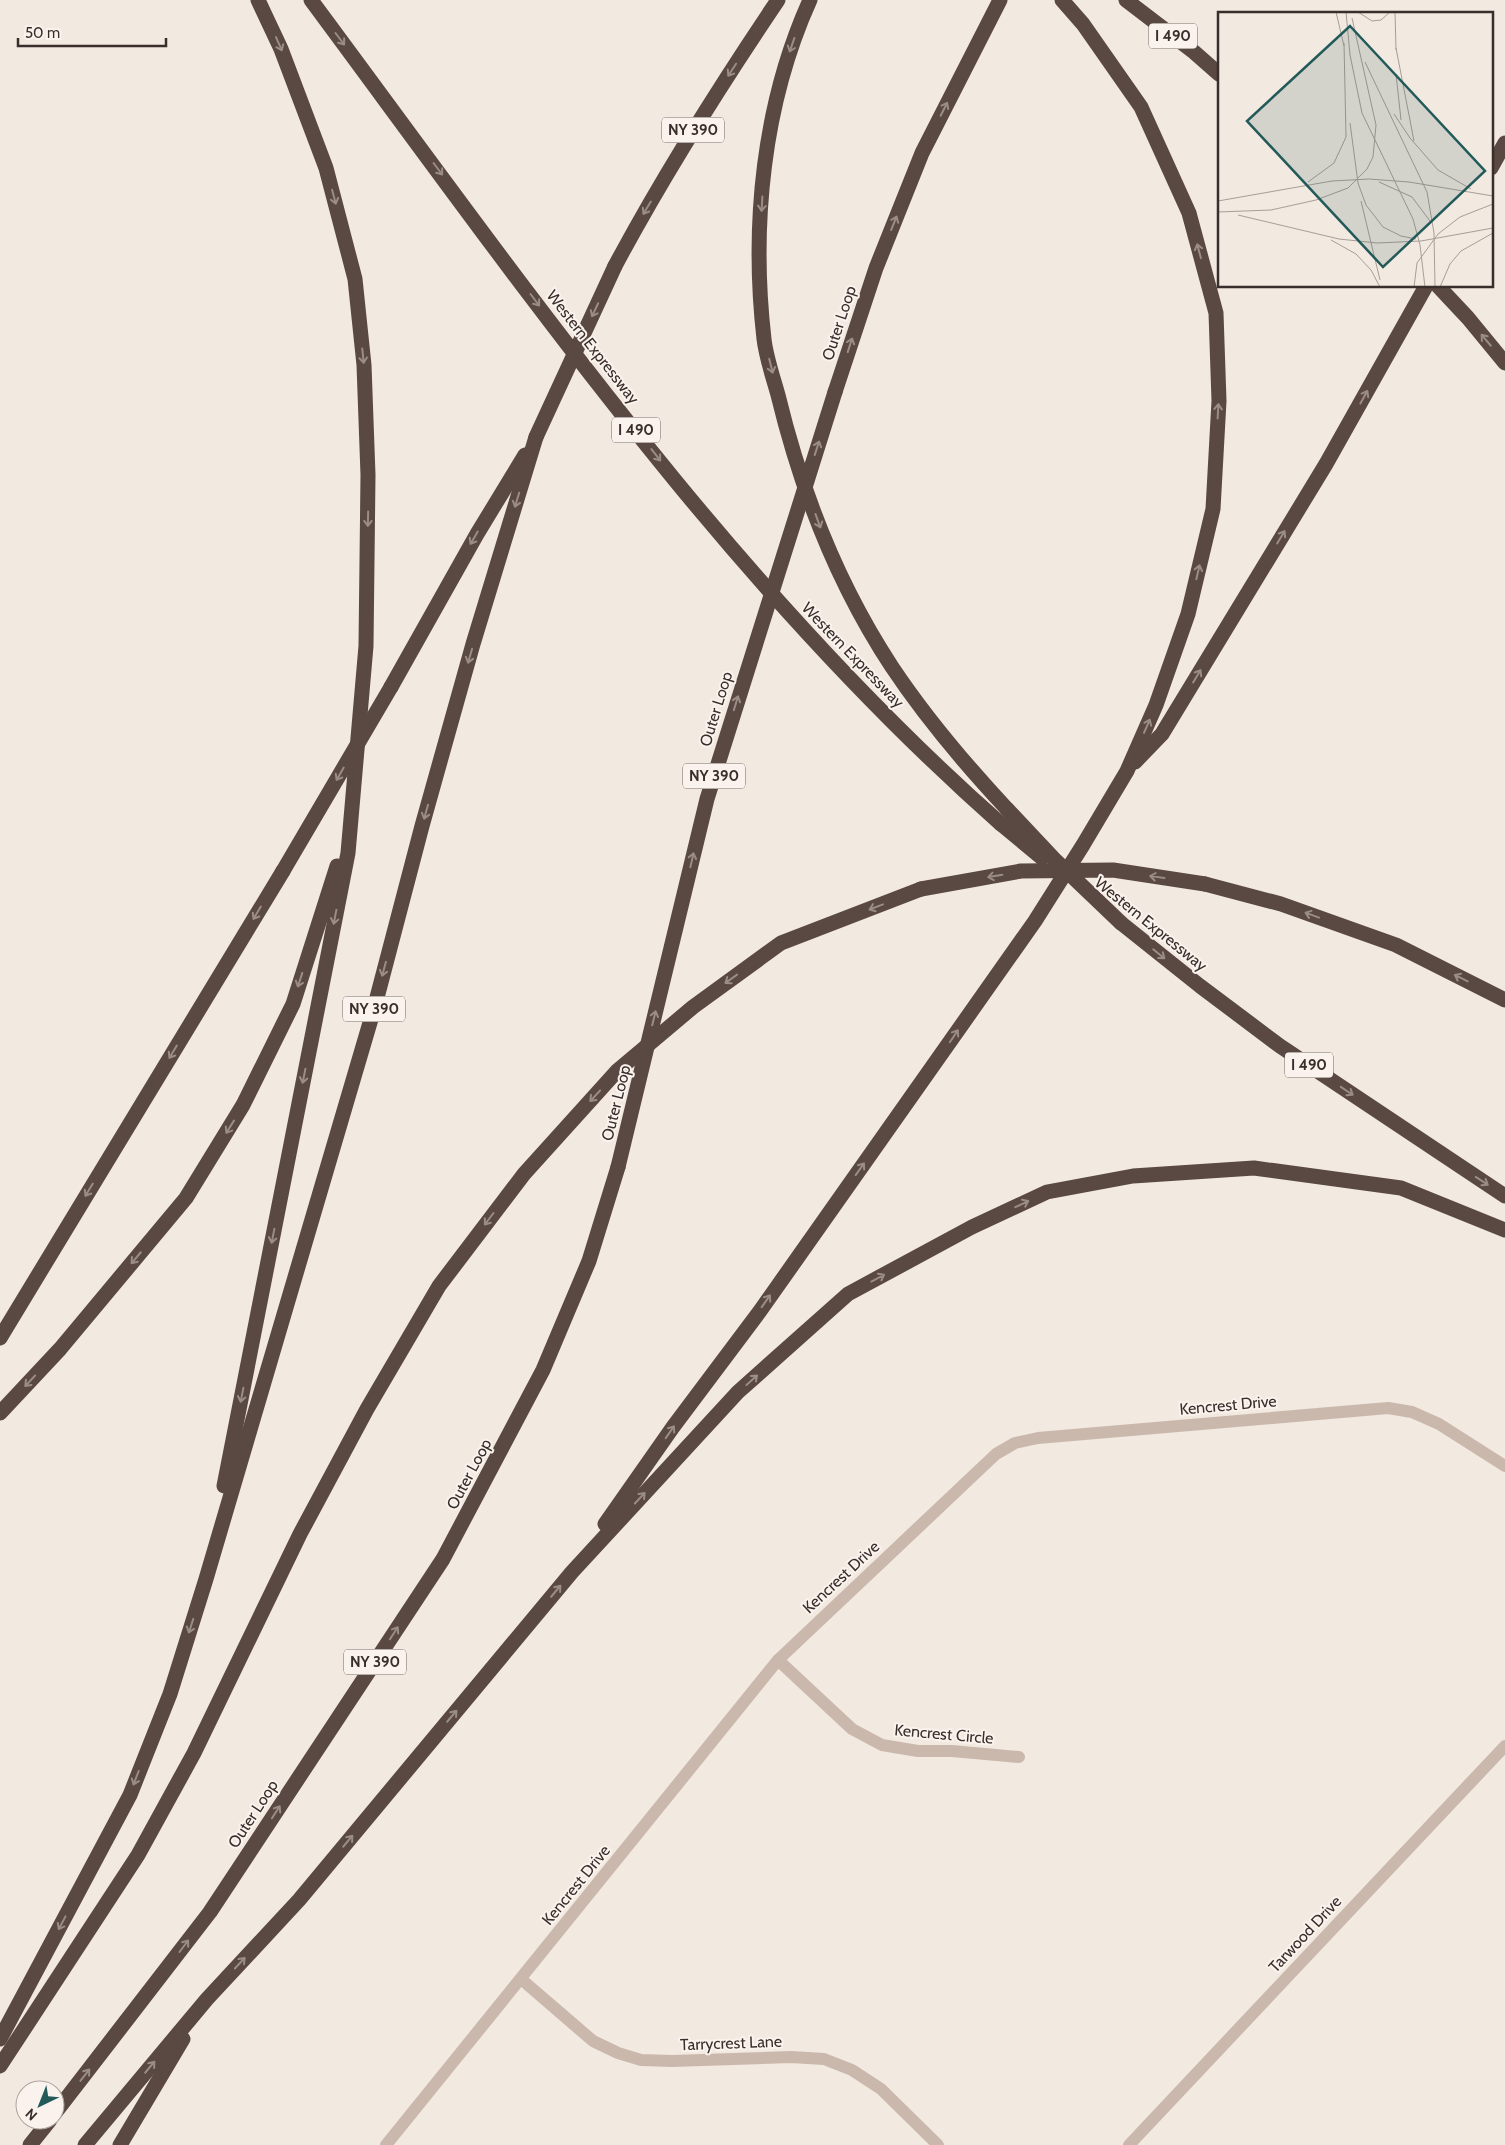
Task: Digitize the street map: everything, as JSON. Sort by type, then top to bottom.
[{"type":"highway","points":[[206,1579],[348,853],[366,646],[368,475],[364,365],[355,279],[326,168],[281,49],[258,0]]},
{"type":"highway","name":"Western Expressway","points":[[311,0],[566,341],[674,479],[797,623],[923,752],[1001,824],[1200,986],[1280,1046],[1505,1196]]},
{"type":"highway","name":"NY 390","points":[[0,2039],[130,1795],[170,1694],[206,1579],[374,1009],[473,644],[536,437],[615,266],[639,222],[693,130],[778,0]]},
{"type":"highway","points":[[810,0],[780,83],[764,165],[759,251],[764,340],[789,442],[831,555],[842,578],[873,637],[910,694],[956,753],[1006,809],[1054,859],[1121,923]]},
{"type":"highway","name":"Outer Loop","points":[[65,2100],[210,1912],[443,1559],[543,1370],[589,1261],[618,1167],[707,799],[876,268],[922,153],[1000,0]]},
{"type":"highway","points":[[572,1572],[673,1427],[760,1310],[1035,921],[1127,770],[1156,705],[1188,614],[1212,509],[1219,401],[1216,313],[1189,214],[1141,107],[1083,24],[1062,0]]},
{"type":"highway","name":"I 490","points":[[1126,0],[1194,52],[1218,73]]},
{"type":"highway","points":[[1492,166],[1505,143]]},
{"type":"highway","points":[[1127,770],[1162,734],[1326,464],[1425,288]]},
{"type":"highway","points":[[1440,288],[1468,318],[1505,363]]},
{"type":"highway","points":[[0,1338],[283,871],[391,687],[477,534],[536,437]]},
{"type":"highway","points":[[0,1413],[60,1350],[186,1198],[244,1105],[293,1004],[351,817]]},
{"type":"highway","points":[[0,2066],[138,1855],[194,1753],[300,1534],[367,1409],[440,1286],[524,1174],[618,1071],[693,1007],[781,943],[921,889],[1021,871],[1113,870],[1205,884],[1281,904],[1396,945],[1505,1000]]},
{"type":"highway","points":[[85,2145],[207,1999],[299,1900],[572,1572],[738,1392],[848,1294],[972,1227],[1047,1192],[1133,1176],[1254,1168],[1401,1188],[1505,1230]]},
{"type":"highway","points":[[120,2145],[207,1999]]},
{"type":"highway","points":[[30,2145],[42,2130]]},
{"type":"street","name":"Kencrest Drive","points":[[386,2145],[778,1660],[996,1454],[1015,1443],[1038,1438],[1388,1408],[1412,1412],[1439,1424],[1505,1466]]},
{"type":"street","name":"Kencrest Circle","points":[[778,1660],[852,1729],[882,1745],[918,1751],[952,1751],[1019,1757]]},
{"type":"street","name":"Tarwood Drive","points":[[1129,2145],[1505,1746]]},
{"type":"street","name":"Tarrycrest Lane","points":[[521,1979],[593,2041],[618,2053],[641,2060],[824,2058],[845,2067],[881,2090],[938,2145]]}]
